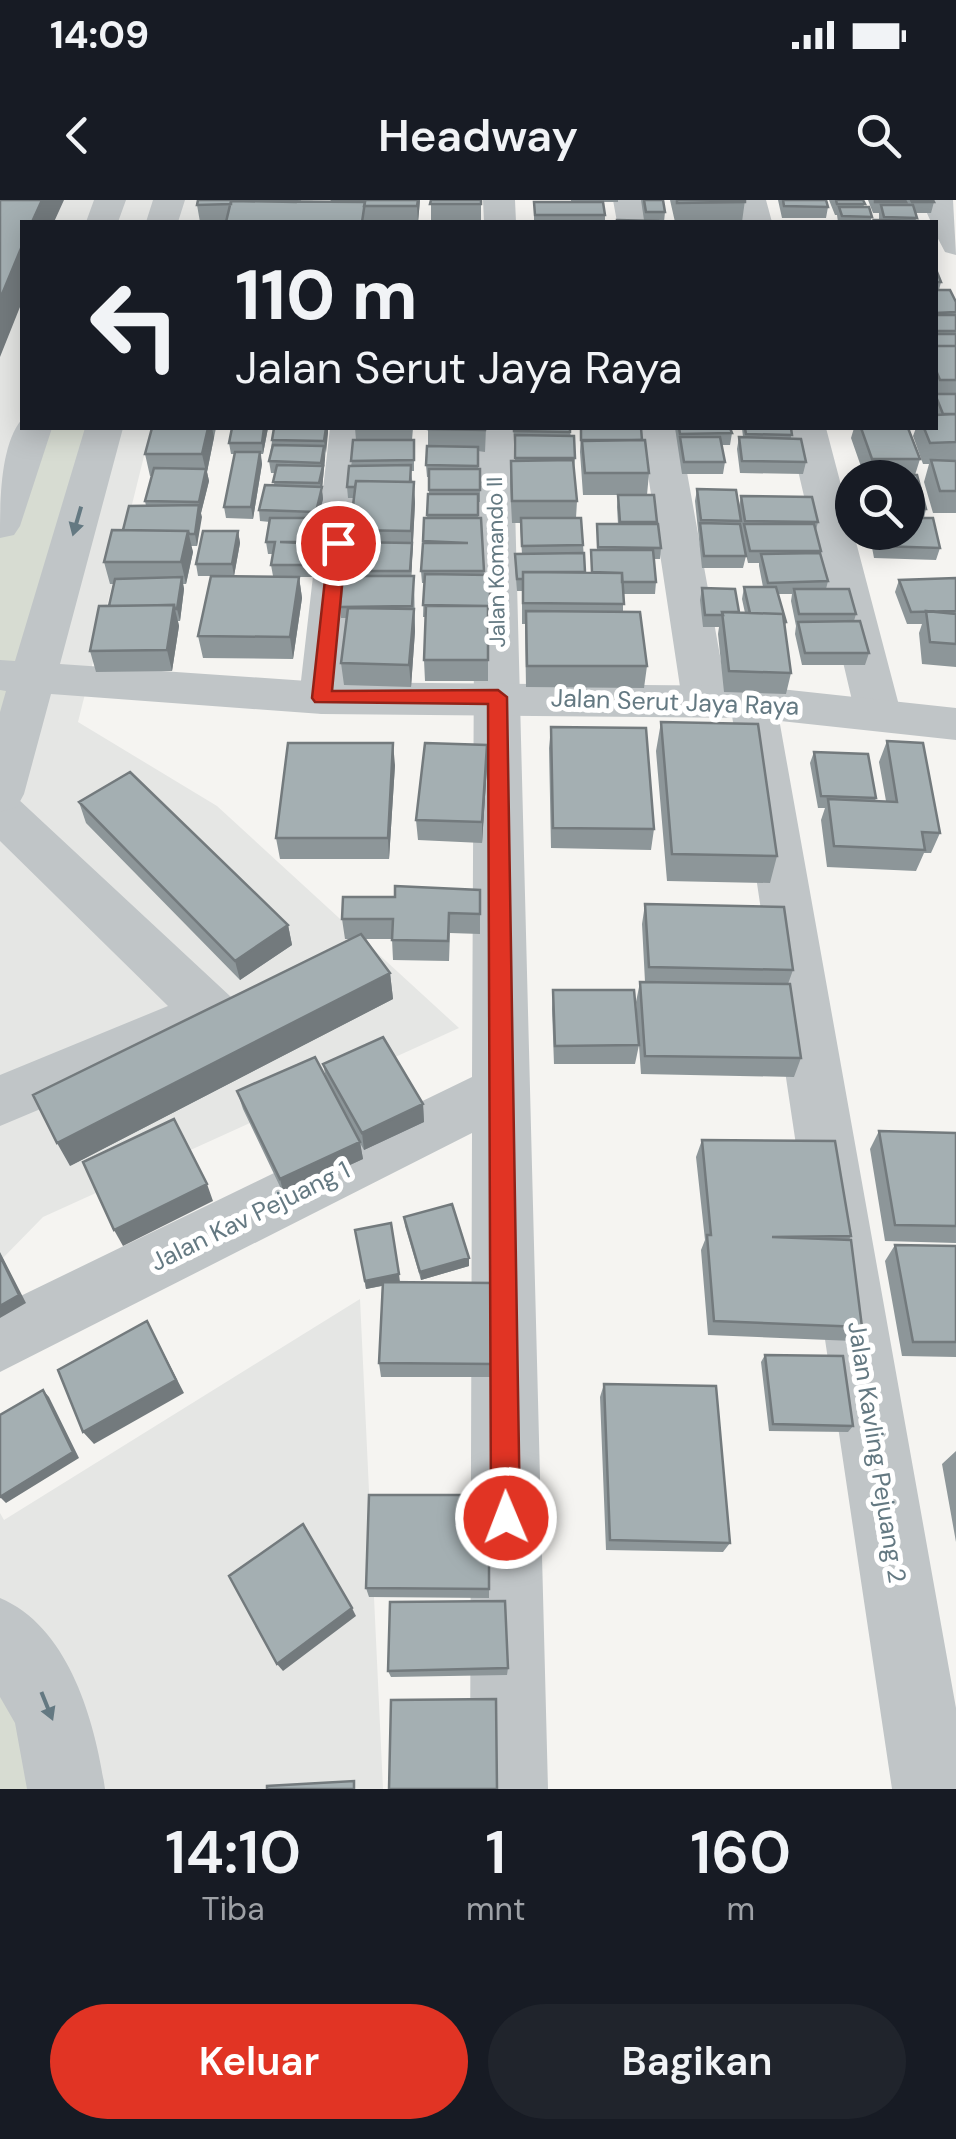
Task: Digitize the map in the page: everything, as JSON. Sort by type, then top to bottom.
[{"type":"street","points":[[936,200],[956,244]]},
{"type":"street","points":[[0,526],[32,430]]},
{"type":"street","points":[[0,794],[16,677],[103,430]]},
{"type":"street","points":[[322,698],[349,430]]},
{"type":"street","name":"Jalan Komando II","points":[[494,430],[509,1789]]},
{"type":"street","name":"Jalan Kavling Pejuang 2","points":[[661,430],[729,701],[930,1789]]},
{"type":"street","points":[[807,430],[878,713]]},
{"type":"street","name":"Jalan Serut Jaya Raya","points":[[16,677],[322,698],[729,701],[878,713],[956,724]]},
{"type":"street","points":[[0,811],[235,1001],[0,1101]]},
{"type":"street","name":"Jalan Kav Pejuang 1","points":[[0,1340],[500,1092]]},
{"type":"street","points":[[0,1635],[36,1681],[60,1738],[66,1789]]},
{"type":"shaded area","points":[[0,200],[313,200],[310,220],[20,220],[20,430],[151,430],[78,722],[217,806],[459,1028],[43,1217],[0,1261]]},
{"type":"shaded area","points":[[32,430],[106,430],[0,788],[0,526]]},
{"type":"shaded area","points":[[360,1299],[383,1789],[0,1789],[0,1513],[4,1520]]},
{"type":"shaded area","points":[[0,1635],[66,1789],[0,1789]]},
{"type":"building","points":[[0,200],[42,200],[33,220],[20,220],[20,251],[0,299]]},
{"type":"building","points":[[198,200],[297,200],[197,205]]},
{"type":"building","points":[[332,200],[418,200],[417,206],[364,206],[365,202]]},
{"type":"building","points":[[431,200],[481,200],[481,204],[430,204]]},
{"type":"building","points":[[644,200],[663,200],[665,212],[646,212]]},
{"type":"building","points":[[745,200],[745,202],[677,203]]},
{"type":"building","points":[[783,200],[826,200],[828,207],[784,206]]},
{"type":"building","points":[[836,200],[863,200],[865,204],[837,204]]},
{"type":"building","points":[[231,201],[365,202],[362,220],[226,220]]},
{"type":"building","points":[[534,202],[603,202],[605,215],[535,215]]},
{"type":"building","points":[[881,205],[913,205],[917,218],[884,217]]},
{"type":"building","points":[[839,207],[869,207],[872,217],[842,216]]},
{"type":"building","points":[[938,290],[950,290],[956,312],[938,313]]},
{"type":"building","points":[[938,315],[956,315],[956,331],[938,331]]},
{"type":"building","points":[[938,334],[956,334],[956,346],[938,346]]},
{"type":"building","points":[[938,346],[956,346],[956,380],[940,380]]},
{"type":"building","points":[[938,394],[956,394],[956,414],[943,414]]},
{"type":"building","points":[[956,414],[956,442],[930,443],[925,430],[938,430],[938,415]]},
{"type":"building","points":[[151,430],[208,430],[202,454],[145,454]]},
{"type":"building","points":[[232,430],[264,430],[262,443],[229,443]]},
{"type":"building","points":[[274,430],[326,430],[324,441],[272,440]]},
{"type":"building","points":[[570,430],[570,432],[514,431]]},
{"type":"building","points":[[581,430],[641,430],[642,440],[581,440]]},
{"type":"building","points":[[679,430],[732,433],[680,434]]},
{"type":"building","points":[[745,430],[791,430],[792,435],[746,434]]},
{"type":"building","points":[[862,430],[909,430],[920,459],[872,459]]},
{"type":"building","points":[[515,435],[574,436],[575,458],[515,458]]},
{"type":"building","points":[[680,437],[720,437],[725,462],[684,462]]},
{"type":"building","points":[[739,437],[801,439],[806,462],[742,461]]},
{"type":"building","points":[[353,440],[414,440],[414,460],[351,461]]},
{"type":"building","points":[[645,440],[649,473],[585,473],[582,441]]},
{"type":"building","points":[[273,445],[324,446],[321,463],[269,461]]},
{"type":"building","points":[[427,446],[478,447],[478,466],[426,465]]},
{"type":"building","points":[[235,452],[260,452],[251,507],[224,507]]},
{"type":"building","points":[[573,460],[577,501],[512,501],[511,461]]},
{"type":"building","points":[[931,460],[956,461],[956,491],[940,491]]},
{"type":"building","points":[[277,465],[323,466],[319,483],[273,482]]},
{"type":"building","points":[[411,465],[410,482],[356,481],[355,487],[347,487],[349,466]]},
{"type":"building","points":[[154,468],[206,469],[199,502],[145,501]]},
{"type":"building","points":[[429,469],[480,469],[480,490],[429,490]]},
{"type":"building","points":[[356,481],[414,482],[411,531],[350,530]]},
{"type":"building","points":[[265,485],[322,487],[316,512],[259,510]]},
{"type":"building","points":[[697,489],[736,490],[741,521],[701,520]]},
{"type":"building","points":[[428,494],[478,494],[478,515],[427,515]]},
{"type":"building","points":[[618,495],[654,495],[657,522],[620,522]]},
{"type":"building","points":[[741,496],[812,497],[818,522],[745,521]]},
{"type":"building","points":[[199,505],[195,534],[123,530],[129,506]]},
{"type":"building","points":[[270,518],[324,518],[321,542],[280,542],[323,544],[320,565],[271,565],[275,542],[266,542]]},
{"type":"building","points":[[424,518],[481,518],[484,571],[421,571],[423,543],[468,543],[423,541]]},
{"type":"building","points":[[521,518],[581,518],[583,545],[522,546]]},
{"type":"building","points":[[925,518],[933,518],[940,548],[925,548]]},
{"type":"building","points":[[700,523],[740,524],[746,556],[704,556]]},
{"type":"building","points":[[597,524],[658,524],[661,548],[598,547]]},
{"type":"building","points":[[744,524],[814,524],[821,551],[750,551]]},
{"type":"building","points":[[112,530],[188,531],[181,562],[104,562]]},
{"type":"building","points":[[203,531],[238,531],[232,564],[196,564]]},
{"type":"building","points":[[346,542],[412,543],[410,571],[343,571]]},
{"type":"building","points":[[591,550],[653,550],[656,582],[622,582],[622,573],[592,572]]},
{"type":"building","points":[[584,553],[585,572],[523,572],[523,579],[517,579],[515,554]]},
{"type":"building","points":[[820,553],[828,581],[768,583],[761,554]]},
{"type":"building","points":[[523,572],[622,573],[624,604],[523,603]]},
{"type":"building","points":[[425,574],[490,575],[490,606],[423,605]]},
{"type":"building","points":[[211,576],[299,577],[290,637],[198,636]]},
{"type":"building","points":[[343,576],[414,576],[412,606],[340,607]]},
{"type":"building","points":[[182,577],[177,609],[174,605],[109,606],[115,579]]},
{"type":"building","points":[[956,578],[956,611],[911,612],[899,580]]},
{"type":"building","points":[[744,587],[776,587],[786,622],[783,614],[750,613]]},
{"type":"building","points":[[702,588],[735,589],[739,612],[705,615]]},
{"type":"building","points":[[794,589],[849,589],[856,614],[799,614]]},
{"type":"building","points":[[174,605],[167,650],[90,651],[99,606]]},
{"type":"building","points":[[426,606],[488,606],[488,660],[424,660]]},
{"type":"building","points":[[348,608],[414,609],[409,665],[341,663]]},
{"type":"building","points":[[526,611],[640,612],[647,666],[527,666]]},
{"type":"building","points":[[926,611],[956,614],[956,644],[930,642]]},
{"type":"building","points":[[722,612],[783,614],[791,673],[729,671]]},
{"type":"building","points":[[860,621],[869,653],[805,653],[798,622]]},
{"type":"building","points":[[661,722],[758,724],[777,856],[672,854]]},
{"type":"building","points":[[551,727],[646,728],[654,829],[553,828]]},
{"type":"building","points":[[887,741],[923,743],[940,833],[922,832],[925,850],[834,846],[828,799],[897,802]]},
{"type":"building","points":[[288,743],[393,743],[388,838],[276,838]]},
{"type":"building","points":[[425,743],[487,745],[482,822],[416,820]]},
{"type":"building","points":[[814,752],[868,754],[876,798],[821,796]]},
{"type":"building","points":[[130,772],[288,925],[235,961],[79,802]]},
{"type":"building","points":[[395,886],[480,890],[480,914],[449,913],[448,941],[392,940],[393,919],[342,919],[343,897],[395,897]]},
{"type":"building","points":[[645,904],[784,907],[793,970],[649,967]]},
{"type":"building","points":[[361,934],[390,973],[57,1143],[33,1095]]},
{"type":"building","points":[[640,982],[790,984],[801,1058],[645,1056]]},
{"type":"building","points":[[553,990],[634,990],[639,1045],[555,1046]]},
{"type":"building","points":[[383,1037],[423,1104],[362,1133],[323,1064]]},
{"type":"building","points":[[315,1057],[360,1142],[280,1179],[237,1091]]},
{"type":"building","points":[[174,1119],[207,1184],[114,1230],[83,1162]]},
{"type":"building","points":[[879,1131],[956,1133],[956,1226],[895,1225]]},
{"type":"building","points":[[702,1140],[835,1141],[851,1236],[772,1237],[851,1240],[862,1327],[714,1321]]},
{"type":"building","points":[[452,1204],[469,1258],[420,1272],[404,1217]]},
{"type":"building","points":[[391,1223],[399,1274],[365,1281],[355,1230]]},
{"type":"building","points":[[895,1245],[956,1246],[956,1342],[913,1342]]},
{"type":"building","points":[[0,1256],[19,1295],[0,1306]]},
{"type":"building","points":[[383,1282],[494,1283],[494,1364],[379,1363]]},
{"type":"building","points":[[147,1321],[176,1380],[83,1432],[58,1370]]},
{"type":"building","points":[[765,1355],[843,1356],[853,1426],[773,1424]]},
{"type":"building","points":[[604,1384],[716,1386],[730,1543],[610,1540]]},
{"type":"building","points":[[43,1390],[73,1452],[0,1497],[0,1415]]},
{"type":"building","points":[[369,1495],[489,1495],[489,1589],[366,1588]]},
{"type":"building","points":[[303,1524],[352,1608],[277,1664],[229,1576]]},
{"type":"building","points":[[505,1601],[508,1668],[388,1671],[390,1602]]},
{"type":"building","points":[[496,1699],[497,1789],[389,1789],[391,1700]]},
{"type":"building","points":[[354,1781],[354,1789],[267,1789],[267,1786]]},
{"type":"route","points":[[338,543],[322,698],[498,697],[506,1518]]}]
